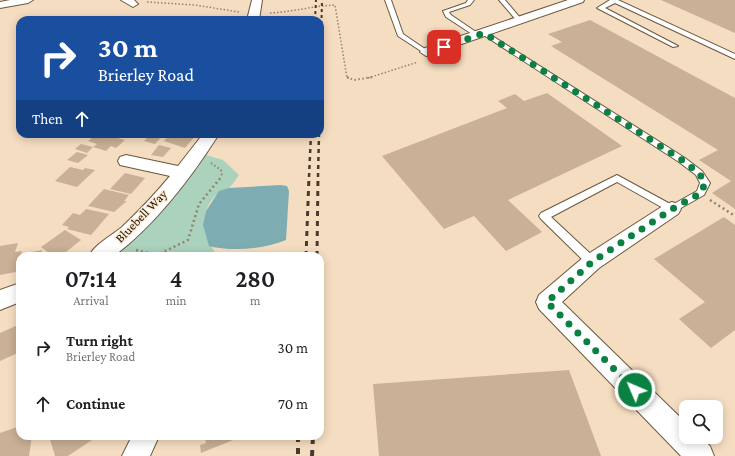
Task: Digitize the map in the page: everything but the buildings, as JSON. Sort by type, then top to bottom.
[{"type":"street","points":[[0,5],[28,0]]},
{"type":"street","points":[[254,16],[257,0]]},
{"type":"street","points":[[426,52],[573,1]]},
{"type":"street","name":"Bluebell Way","points":[[104,252],[155,204],[197,154],[208,138]]},
{"type":"street","name":"Bluebell Way","points":[[126,161],[181,173]]},
{"type":"street","points":[[672,209],[592,262],[547,302],[700,456]]},
{"type":"street","points":[[0,300],[16,294]]},
{"type":"street","points":[[136,456],[144,440]]},
{"type":"lane","points":[[388,0],[400,35],[426,52]]},
{"type":"lane","points":[[471,0],[468,4],[446,11],[448,16],[480,34],[688,164],[699,173],[705,183],[701,193],[672,209],[617,178],[544,216],[592,262]]},
{"type":"lane","points":[[502,0],[519,20]]},
{"type":"lane","points":[[675,46],[600,8],[614,0],[735,57]]},
{"type":"path","points":[[129,2],[195,5],[249,16]]},
{"type":"path","points":[[262,16],[292,12],[316,6],[335,5],[348,78],[353,80],[366,79],[438,56],[444,47]]},
{"type":"path","points":[[164,252],[188,240],[199,203],[206,192],[216,185],[222,177],[221,170],[197,154]]},
{"type":"path","points":[[701,193],[735,216]]},
{"type":"path","points":[[104,252],[136,250],[145,252]]},
{"type":"green space","points":[[206,155],[223,160],[239,175],[230,187],[214,197],[206,212],[206,235],[215,252],[116,252],[159,213]]},
{"type":"water","points":[[280,185],[287,186],[289,191],[286,240],[268,246],[248,249],[228,249],[209,246],[203,225],[206,211],[219,191],[229,188]]},
{"type":"railway","points":[[315,16],[316,0]]},
{"type":"railway","points":[[322,0],[322,16]]},
{"type":"railway","points":[[309,177],[311,138]]},
{"type":"railway","points":[[318,177],[319,138]]},
{"type":"railway","points":[[306,252],[309,176]]},
{"type":"railway","points":[[317,252],[318,176]]},
{"type":"railway","points":[[298,440],[298,456]]},
{"type":"railway","points":[[312,456],[313,440]]},
{"type":"route","points":[[444,47],[484,33],[682,160],[699,173],[705,183],[701,193],[672,209],[592,262],[547,302],[635,390]]}]
